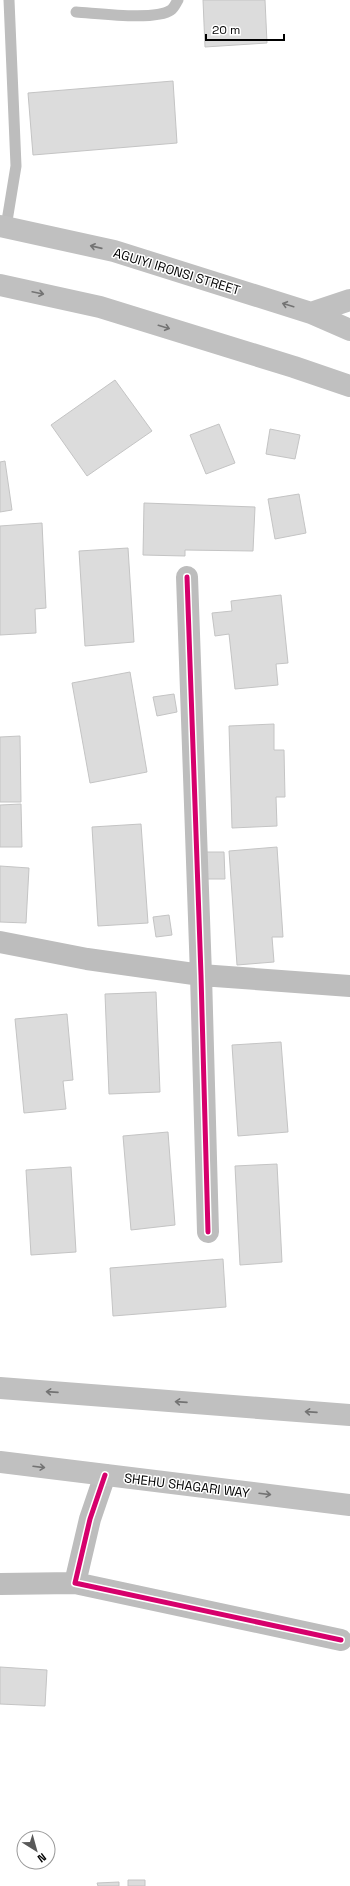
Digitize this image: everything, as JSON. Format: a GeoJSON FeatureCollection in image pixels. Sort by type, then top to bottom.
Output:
{"type":"FeatureCollection","features":[{"type":"Feature","properties":{"kind":"main road","name":"AGUIYI IRONSI STREET"},"geometry":{"type":"LineString","coordinates":[[3,226],[114,251],[311,312],[350,330]]}},
{"type":"Feature","properties":{"kind":"main road"},"geometry":{"type":"LineString","coordinates":[[0,285],[100,307],[294,367],[350,386]]}},
{"type":"Feature","properties":{"kind":"main road"},"geometry":{"type":"LineString","coordinates":[[311,312],[350,300]]}},
{"type":"Feature","properties":{"kind":"main road"},"geometry":{"type":"LineString","coordinates":[[294,367],[350,398]]}},
{"type":"Feature","properties":{"kind":"main road"},"geometry":{"type":"LineString","coordinates":[[0,1388],[350,1415]]}},
{"type":"Feature","properties":{"kind":"main road","name":"SHEHU SHAGARI WAY"},"geometry":{"type":"LineString","coordinates":[[0,1462],[350,1505]]}},
{"type":"Feature","properties":{"kind":"street"},"geometry":{"type":"LineString","coordinates":[[187,577],[201,975],[208,1232]]}},
{"type":"Feature","properties":{"kind":"street"},"geometry":{"type":"LineString","coordinates":[[0,942],[87,959],[201,975],[350,986]]}},
{"type":"Feature","properties":{"kind":"street"},"geometry":{"type":"LineString","coordinates":[[75,1583],[90,1518],[105,1475]]}},
{"type":"Feature","properties":{"kind":"street"},"geometry":{"type":"LineString","coordinates":[[0,1584],[75,1583],[341,1640]]}},
{"type":"Feature","properties":{"kind":"lane"},"geometry":{"type":"LineString","coordinates":[[3,226],[16,166],[9,0]]}},
{"type":"Feature","properties":{"kind":"lane"},"geometry":{"type":"LineString","coordinates":[[76,12],[148,16],[167,12],[172,9],[178,0]]}},
{"type":"Feature","properties":{"kind":"building"},"geometry":{"type":"Polygon","coordinates":[[[203,0],[265,0],[267,43],[205,47],[203,0]]]}},
{"type":"Feature","properties":{"kind":"building"},"geometry":{"type":"Polygon","coordinates":[[[173,81],[177,143],[33,155],[28,93],[173,81]]]}},
{"type":"Feature","properties":{"kind":"building"},"geometry":{"type":"Polygon","coordinates":[[[115,380],[152,431],[87,476],[51,425],[115,380]]]}},
{"type":"Feature","properties":{"kind":"building"},"geometry":{"type":"Polygon","coordinates":[[[219,424],[235,463],[206,474],[190,435],[219,424]]]}},
{"type":"Feature","properties":{"kind":"building"},"geometry":{"type":"Polygon","coordinates":[[[270,429],[300,435],[295,459],[266,454],[270,429]]]}},
{"type":"Feature","properties":{"kind":"building"},"geometry":{"type":"Polygon","coordinates":[[[5,461],[12,510],[0,512],[0,462],[5,461]]]}},
{"type":"Feature","properties":{"kind":"building"},"geometry":{"type":"Polygon","coordinates":[[[299,494],[306,533],[275,539],[268,499],[299,494]]]}},
{"type":"Feature","properties":{"kind":"building"},"geometry":{"type":"Polygon","coordinates":[[[144,503],[255,507],[253,551],[185,550],[185,556],[143,555],[144,503]]]}},
{"type":"Feature","properties":{"kind":"building"},"geometry":{"type":"Polygon","coordinates":[[[42,523],[46,608],[35,609],[36,633],[0,635],[0,526],[42,523]]]}},
{"type":"Feature","properties":{"kind":"building"},"geometry":{"type":"Polygon","coordinates":[[[128,548],[134,642],[85,646],[79,551],[128,548]]]}},
{"type":"Feature","properties":{"kind":"building"},"geometry":{"type":"Polygon","coordinates":[[[281,595],[288,663],[276,664],[278,685],[235,689],[229,634],[215,636],[212,613],[232,611],[231,601],[281,595]]]}},
{"type":"Feature","properties":{"kind":"building"},"geometry":{"type":"Polygon","coordinates":[[[130,672],[147,772],[90,783],[72,683],[130,672]]]}},
{"type":"Feature","properties":{"kind":"building"},"geometry":{"type":"Polygon","coordinates":[[[174,694],[177,712],[157,716],[153,697],[174,694]]]}},
{"type":"Feature","properties":{"kind":"building"},"geometry":{"type":"Polygon","coordinates":[[[274,724],[274,750],[284,750],[285,797],[276,797],[277,826],[232,828],[229,726],[274,724]]]}},
{"type":"Feature","properties":{"kind":"building"},"geometry":{"type":"Polygon","coordinates":[[[20,736],[21,802],[0,802],[0,737],[20,736]]]}},
{"type":"Feature","properties":{"kind":"building"},"geometry":{"type":"Polygon","coordinates":[[[21,804],[22,847],[0,847],[0,805],[21,804]]]}},
{"type":"Feature","properties":{"kind":"building"},"geometry":{"type":"Polygon","coordinates":[[[141,824],[148,923],[98,926],[92,827],[141,824]]]}},
{"type":"Feature","properties":{"kind":"building"},"geometry":{"type":"Polygon","coordinates":[[[277,847],[283,937],[272,937],[274,962],[237,965],[229,851],[277,847]]]}},
{"type":"Feature","properties":{"kind":"building"},"geometry":{"type":"Polygon","coordinates":[[[206,852],[224,852],[225,879],[207,879],[206,852]]]}},
{"type":"Feature","properties":{"kind":"building"},"geometry":{"type":"Polygon","coordinates":[[[0,866],[29,868],[26,923],[0,922],[0,866]]]}},
{"type":"Feature","properties":{"kind":"building"},"geometry":{"type":"Polygon","coordinates":[[[169,915],[172,935],[156,937],[153,917],[169,915]]]}},
{"type":"Feature","properties":{"kind":"building"},"geometry":{"type":"Polygon","coordinates":[[[156,992],[160,1092],[109,1094],[105,994],[156,992]]]}},
{"type":"Feature","properties":{"kind":"building"},"geometry":{"type":"Polygon","coordinates":[[[67,1014],[73,1080],[63,1081],[66,1109],[24,1113],[15,1019],[67,1014]]]}},
{"type":"Feature","properties":{"kind":"building"},"geometry":{"type":"Polygon","coordinates":[[[281,1042],[288,1132],[238,1136],[232,1045],[281,1042]]]}},
{"type":"Feature","properties":{"kind":"building"},"geometry":{"type":"Polygon","coordinates":[[[168,1132],[175,1225],[131,1230],[123,1136],[168,1132]]]}},
{"type":"Feature","properties":{"kind":"building"},"geometry":{"type":"Polygon","coordinates":[[[277,1164],[282,1262],[240,1265],[235,1166],[277,1164]]]}},
{"type":"Feature","properties":{"kind":"building"},"geometry":{"type":"Polygon","coordinates":[[[71,1167],[76,1252],[31,1255],[26,1170],[71,1167]]]}},
{"type":"Feature","properties":{"kind":"building"},"geometry":{"type":"Polygon","coordinates":[[[223,1259],[226,1307],[113,1316],[110,1268],[223,1259]]]}},
{"type":"Feature","properties":{"kind":"building"},"geometry":{"type":"Polygon","coordinates":[[[0,1667],[47,1670],[45,1706],[0,1704],[0,1667]]]}},
{"type":"Feature","properties":{"kind":"building"},"geometry":{"type":"Polygon","coordinates":[[[128,1880],[145,1880],[145,1886],[128,1886],[128,1880]]]}},
{"type":"Feature","properties":{"kind":"building"},"geometry":{"type":"Polygon","coordinates":[[[119,1882],[119,1886],[98,1886],[97,1883],[119,1882]]]}},
{"type":"Feature","properties":{"kind":"cycle path"},"geometry":{"type":"LineString","coordinates":[[187,577],[201,975],[208,1232]]}},
{"type":"Feature","properties":{"kind":"cycle path"},"geometry":{"type":"LineString","coordinates":[[105,1475],[90,1519],[75,1583],[341,1640]]}}]}
